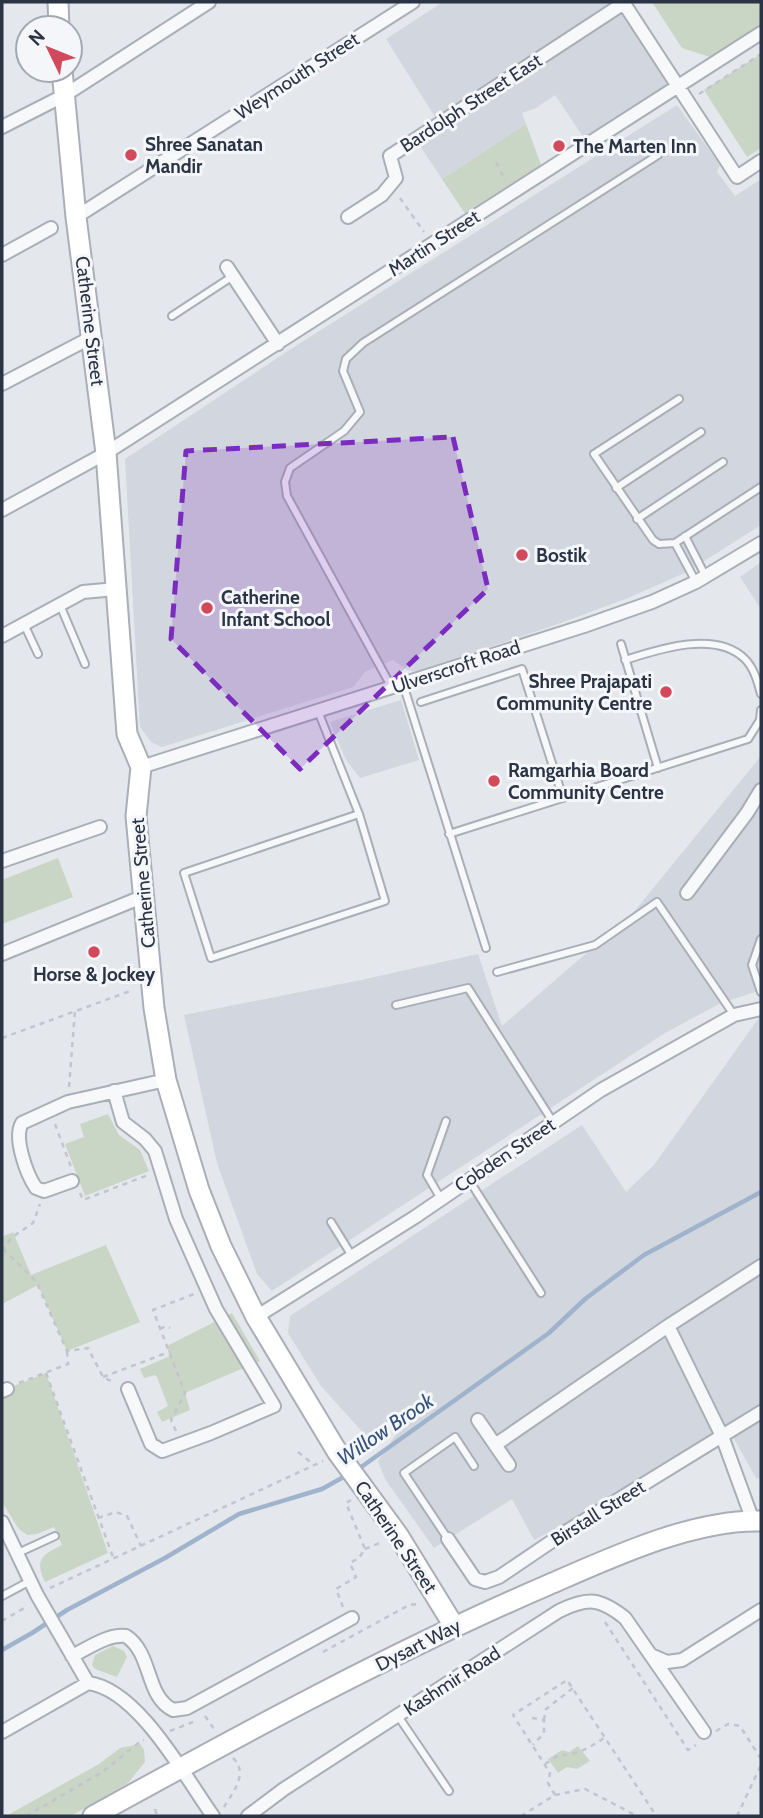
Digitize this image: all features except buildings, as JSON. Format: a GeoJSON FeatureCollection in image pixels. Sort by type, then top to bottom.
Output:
{"type":"FeatureCollection","features":[{"type":"Feature","properties":{"kind":"street"},"geometry":{"type":"LineString","coordinates":[[2,127],[65,95],[209,2]]}},
{"type":"Feature","properties":{"kind":"street","name":"Weymouth Street"},"geometry":{"type":"LineString","coordinates":[[76,217],[413,2]]}},
{"type":"Feature","properties":{"kind":"street"},"geometry":{"type":"LineString","coordinates":[[624,2],[737,177],[761,161]]}},
{"type":"Feature","properties":{"kind":"street","name":"Bardolph Street East"},"geometry":{"type":"LineString","coordinates":[[390,185],[396,178],[390,156],[624,2]]}},
{"type":"Feature","properties":{"kind":"street","name":"Martin Street"},"geometry":{"type":"LineString","coordinates":[[2,510],[106,453],[761,33]]}},
{"type":"Feature","properties":{"kind":"street","name":"Catherine Street"},"geometry":{"type":"LineString","coordinates":[[64,84],[76,217],[115,540],[127,734],[141,768],[135,816],[152,983],[166,1080],[199,1190],[221,1246],[256,1317],[338,1453],[398,1535],[454,1626]]}},
{"type":"Feature","properties":{"kind":"street"},"geometry":{"type":"LineString","coordinates":[[348,216],[382,195],[390,185]]}},
{"type":"Feature","properties":{"kind":"street"},"geometry":{"type":"LineString","coordinates":[[2,255],[51,228]]}},
{"type":"Feature","properties":{"kind":"street"},"geometry":{"type":"LineString","coordinates":[[230,271],[278,344]]}},
{"type":"Feature","properties":{"kind":"street"},"geometry":{"type":"LineString","coordinates":[[2,384],[92,338]]}},
{"type":"Feature","properties":{"kind":"street","name":"Ulverscroft Road"},"geometry":{"type":"LineString","coordinates":[[141,768],[652,602],[701,579],[761,544]]}},
{"type":"Feature","properties":{"kind":"street"},"geometry":{"type":"LineString","coordinates":[[2,636],[83,592],[116,589]]}},
{"type":"Feature","properties":{"kind":"street"},"geometry":{"type":"LineString","coordinates":[[687,892],[747,813],[761,790]]}},
{"type":"Feature","properties":{"kind":"street"},"geometry":{"type":"LineString","coordinates":[[2,861],[100,827]]}},
{"type":"Feature","properties":{"kind":"street"},"geometry":{"type":"LineString","coordinates":[[2,954],[142,897]]}},
{"type":"Feature","properties":{"kind":"street","name":"Cobden Street"},"geometry":{"type":"LineString","coordinates":[[256,1317],[441,1199],[601,1090],[734,1015],[761,1009]]}},
{"type":"Feature","properties":{"kind":"street"},"geometry":{"type":"LineString","coordinates":[[74,1180],[44,1191],[33,1184],[18,1135],[22,1123],[68,1102],[166,1080]]}},
{"type":"Feature","properties":{"kind":"street"},"geometry":{"type":"LineString","coordinates":[[114,1091],[123,1122],[150,1144],[176,1219],[206,1288],[274,1406],[162,1451],[150,1444],[128,1389]]}},
{"type":"Feature","properties":{"kind":"street"},"geometry":{"type":"LineString","coordinates":[[495,1445],[668,1326],[761,1266]]}},
{"type":"Feature","properties":{"kind":"street"},"geometry":{"type":"LineString","coordinates":[[668,1326],[722,1437],[757,1521]]}},
{"type":"Feature","properties":{"kind":"street","name":"Birstall Street"},"geometry":{"type":"LineString","coordinates":[[448,1539],[475,1579],[485,1582],[499,1577],[564,1533],[761,1412]]}},
{"type":"Feature","properties":{"kind":"street"},"geometry":{"type":"LineString","coordinates":[[478,1420],[509,1465]]}},
{"type":"Feature","properties":{"kind":"street","name":"Dysart Way"},"geometry":{"type":"LineString","coordinates":[[93,1816],[454,1626],[621,1553],[717,1525],[757,1521]]}},
{"type":"Feature","properties":{"kind":"street"},"geometry":{"type":"LineString","coordinates":[[2,1522],[30,1581],[88,1683]]}},
{"type":"Feature","properties":{"kind":"street","name":"Kashmir Road"},"geometry":{"type":"LineString","coordinates":[[248,1816],[284,1789],[559,1611],[586,1601],[608,1605],[625,1618],[706,1734]]}},
{"type":"Feature","properties":{"kind":"street"},"geometry":{"type":"LineString","coordinates":[[651,1655],[667,1662],[682,1660],[761,1611]]}},
{"type":"Feature","properties":{"kind":"street"},"geometry":{"type":"LineString","coordinates":[[72,1656],[102,1640],[113,1636],[126,1636],[140,1651],[157,1698],[173,1710],[187,1708],[350,1619]]}},
{"type":"Feature","properties":{"kind":"street"},"geometry":{"type":"LineString","coordinates":[[2,1732],[88,1683],[102,1685],[135,1708],[145,1719],[213,1816]]}},
{"type":"Feature","properties":{"kind":"lane"},"geometry":{"type":"LineString","coordinates":[[486,948],[398,686],[288,496],[285,482],[290,468],[344,431],[360,412],[343,371],[346,359],[363,343],[658,155]]}},
{"type":"Feature","properties":{"kind":"lane"},"geometry":{"type":"LineString","coordinates":[[172,316],[230,271]]}},
{"type":"Feature","properties":{"kind":"lane"},"geometry":{"type":"LineString","coordinates":[[679,399],[594,454],[637,519],[659,544],[675,543],[761,487]]}},
{"type":"Feature","properties":{"kind":"lane"},"geometry":{"type":"LineString","coordinates":[[616,488],[701,432]]}},
{"type":"Feature","properties":{"kind":"lane"},"geometry":{"type":"LineString","coordinates":[[637,519],[723,462]]}},
{"type":"Feature","properties":{"kind":"lane"},"geometry":{"type":"LineString","coordinates":[[685,536],[701,579]]}},
{"type":"Feature","properties":{"kind":"lane"},"geometry":{"type":"LineString","coordinates":[[675,543],[701,579]]}},
{"type":"Feature","properties":{"kind":"lane"},"geometry":{"type":"LineString","coordinates":[[60,605],[86,664]]}},
{"type":"Feature","properties":{"kind":"lane"},"geometry":{"type":"LineString","coordinates":[[24,624],[38,654]]}},
{"type":"Feature","properties":{"kind":"lane"},"geometry":{"type":"LineString","coordinates":[[621,644],[658,768]]}},
{"type":"Feature","properties":{"kind":"lane"},"geometry":{"type":"LineString","coordinates":[[625,660],[666,646],[706,644],[728,647],[746,660],[757,679],[761,694]]}},
{"type":"Feature","properties":{"kind":"lane"},"geometry":{"type":"LineString","coordinates":[[421,702],[522,669],[563,798]]}},
{"type":"Feature","properties":{"kind":"lane"},"geometry":{"type":"LineString","coordinates":[[449,834],[748,739],[760,720],[761,710]]}},
{"type":"Feature","properties":{"kind":"lane"},"geometry":{"type":"LineString","coordinates":[[318,711],[359,814],[385,901],[211,958],[184,873],[359,814]]}},
{"type":"Feature","properties":{"kind":"lane"},"geometry":{"type":"LineString","coordinates":[[497,972],[596,945],[657,902],[734,1015]]}},
{"type":"Feature","properties":{"kind":"lane"},"geometry":{"type":"LineString","coordinates":[[761,939],[752,965],[761,992]]}},
{"type":"Feature","properties":{"kind":"lane"},"geometry":{"type":"LineString","coordinates":[[396,1005],[468,988],[553,1122]]}},
{"type":"Feature","properties":{"kind":"lane"},"geometry":{"type":"LineString","coordinates":[[441,1199],[427,1175],[446,1121]]}},
{"type":"Feature","properties":{"kind":"lane"},"geometry":{"type":"LineString","coordinates":[[469,1180],[541,1293]]}},
{"type":"Feature","properties":{"kind":"lane"},"geometry":{"type":"LineString","coordinates":[[331,1222],[352,1256]]}},
{"type":"Feature","properties":{"kind":"lane"},"geometry":{"type":"LineString","coordinates":[[448,1539],[404,1473],[455,1437],[474,1466]]}},
{"type":"Feature","properties":{"kind":"lane"},"geometry":{"type":"LineString","coordinates":[[18,1553],[55,1536]]}},
{"type":"Feature","properties":{"kind":"lane"},"geometry":{"type":"LineString","coordinates":[[2,1596],[30,1581]]}},
{"type":"Feature","properties":{"kind":"lane"},"geometry":{"type":"LineString","coordinates":[[398,1716],[449,1791]]}},
{"type":"Feature","properties":{"kind":"path"},"geometry":{"type":"LineString","coordinates":[[689,101],[761,54]]}},
{"type":"Feature","properties":{"kind":"path"},"geometry":{"type":"LineString","coordinates":[[496,162],[513,191]]}},
{"type":"Feature","properties":{"kind":"path"},"geometry":{"type":"LineString","coordinates":[[390,185],[432,243]]}},
{"type":"Feature","properties":{"kind":"path"},"geometry":{"type":"LineString","coordinates":[[2,1038],[152,983]]}},
{"type":"Feature","properties":{"kind":"path"},"geometry":{"type":"LineString","coordinates":[[68,1102],[75,1010]]}},
{"type":"Feature","properties":{"kind":"path"},"geometry":{"type":"LineString","coordinates":[[50,1111],[83,1200],[161,1170]]}},
{"type":"Feature","properties":{"kind":"path"},"geometry":{"type":"LineString","coordinates":[[4,1390],[68,1364],[66,1351],[36,1280],[3,1250],[11,1238],[33,1223],[44,1191]]}},
{"type":"Feature","properties":{"kind":"path"},"geometry":{"type":"LineString","coordinates":[[2,1244],[7,1244]]}},
{"type":"Feature","properties":{"kind":"path"},"geometry":{"type":"LineString","coordinates":[[181,1445],[171,1420],[185,1393],[153,1310],[206,1288]]}},
{"type":"Feature","properties":{"kind":"path"},"geometry":{"type":"LineString","coordinates":[[160,1328],[170,1328]]}},
{"type":"Feature","properties":{"kind":"path"},"geometry":{"type":"LineString","coordinates":[[66,1351],[88,1348],[103,1377],[128,1389]]}},
{"type":"Feature","properties":{"kind":"path"},"geometry":{"type":"LineString","coordinates":[[103,1377],[169,1352]]}},
{"type":"Feature","properties":{"kind":"path"},"geometry":{"type":"LineString","coordinates":[[46,1373],[113,1559]]}},
{"type":"Feature","properties":{"kind":"path"},"geometry":{"type":"LineString","coordinates":[[298,1452],[314,1465]]}},
{"type":"Feature","properties":{"kind":"path"},"geometry":{"type":"LineString","coordinates":[[2,1621],[39,1597],[113,1559],[338,1453]]}},
{"type":"Feature","properties":{"kind":"path"},"geometry":{"type":"LineString","coordinates":[[350,1619],[336,1589],[356,1577],[350,1563],[359,1558],[365,1549],[346,1503],[365,1490]]}},
{"type":"Feature","properties":{"kind":"path"},"geometry":{"type":"LineString","coordinates":[[98,1518],[116,1512],[127,1516],[141,1546]]}},
{"type":"Feature","properties":{"kind":"path"},"geometry":{"type":"LineString","coordinates":[[314,1657],[409,1605],[440,1603]]}},
{"type":"Feature","properties":{"kind":"path"},"geometry":{"type":"LineString","coordinates":[[605,1623],[688,1750],[706,1734],[728,1724],[740,1726],[761,1759]]}},
{"type":"Feature","properties":{"kind":"path"},"geometry":{"type":"LineString","coordinates":[[555,1794],[548,1783],[550,1773],[513,1715],[568,1680],[653,1816]]}},
{"type":"Feature","properties":{"kind":"path"},"geometry":{"type":"LineString","coordinates":[[533,1745],[544,1733],[546,1709],[573,1688]]}},
{"type":"Feature","properties":{"kind":"path"},"geometry":{"type":"LineString","coordinates":[[532,1718],[544,1720]]}},
{"type":"Feature","properties":{"kind":"path"},"geometry":{"type":"LineString","coordinates":[[545,1764],[559,1755],[588,1749],[604,1737]]}},
{"type":"Feature","properties":{"kind":"path"},"geometry":{"type":"LineString","coordinates":[[737,1816],[761,1765]]}},
{"type":"Feature","properties":{"kind":"path"},"geometry":{"type":"LineString","coordinates":[[521,1816],[555,1794],[585,1789],[637,1816]]}},
{"type":"Feature","properties":{"kind":"path"},"geometry":{"type":"LineString","coordinates":[[155,1809],[157,1816]]}},
{"type":"Feature","properties":{"kind":"highlighted area"},"geometry":{"type":"Polygon","coordinates":[[[453,437],[488,589],[300,769],[171,639],[186,451],[453,437]]]}},
{"type":"Feature","properties":{"kind":"shaded area"},"geometry":{"type":"Polygon","coordinates":[[[443,2],[618,2],[437,120],[386,39],[443,2]]]}},
{"type":"Feature","properties":{"kind":"shaded area"},"geometry":{"type":"Polygon","coordinates":[[[623,8],[673,82],[586,141],[555,95],[536,108],[522,113],[526,124],[442,179],[417,141],[623,8]]]}},
{"type":"Feature","properties":{"kind":"shaded area"},"geometry":{"type":"Polygon","coordinates":[[[677,105],[720,165],[717,172],[735,196],[761,179],[761,525],[687,572],[628,598],[555,625],[416,672],[407,670],[393,660],[366,671],[353,687],[162,747],[151,742],[140,727],[125,459],[294,347],[677,105]]]}},
{"type":"Feature","properties":{"kind":"shaded area"},"geometry":{"type":"Polygon","coordinates":[[[761,562],[761,609],[740,577],[761,562]]]}},
{"type":"Feature","properties":{"kind":"shaded area"},"geometry":{"type":"Polygon","coordinates":[[[401,700],[419,760],[360,778],[346,760],[330,722],[401,700]]]}},
{"type":"Feature","properties":{"kind":"shaded area"},"geometry":{"type":"Polygon","coordinates":[[[761,756],[761,990],[721,1003],[665,1033],[272,1291],[257,1274],[217,1163],[184,1015],[478,954],[502,1026],[633,913],[761,756]]]}},
{"type":"Feature","properties":{"kind":"shaded area"},"geometry":{"type":"Polygon","coordinates":[[[761,1015],[761,1479],[756,1478],[733,1437],[534,1540],[512,1499],[434,1548],[385,1479],[378,1461],[412,1411],[367,1437],[321,1386],[288,1333],[290,1316],[582,1125],[626,1192],[654,1165],[761,1015]]]}},
{"type":"Feature","properties":{"kind":"green space"},"geometry":{"type":"Polygon","coordinates":[[[652,2],[761,2],[761,24],[710,57],[682,48],[652,2]]]}},
{"type":"Feature","properties":{"kind":"green space"},"geometry":{"type":"Polygon","coordinates":[[[761,54],[761,148],[747,157],[704,90],[761,54]]]}},
{"type":"Feature","properties":{"kind":"green space"},"geometry":{"type":"Polygon","coordinates":[[[526,124],[543,170],[468,218],[442,179],[526,124]]]}},
{"type":"Feature","properties":{"kind":"green space"},"geometry":{"type":"Polygon","coordinates":[[[58,858],[73,897],[2,924],[2,880],[58,858]]]}},
{"type":"Feature","properties":{"kind":"green space"},"geometry":{"type":"Polygon","coordinates":[[[108,1114],[119,1135],[140,1150],[149,1171],[85,1196],[65,1144],[84,1137],[80,1124],[108,1114]]]}},
{"type":"Feature","properties":{"kind":"green space"},"geometry":{"type":"Polygon","coordinates":[[[13,1232],[31,1275],[106,1245],[140,1322],[67,1351],[38,1285],[2,1304],[2,1237],[13,1232]]]}},
{"type":"Feature","properties":{"kind":"green space"},"geometry":{"type":"Polygon","coordinates":[[[232,1313],[260,1361],[185,1393],[190,1410],[162,1422],[157,1412],[168,1406],[157,1377],[155,1375],[144,1378],[140,1369],[170,1356],[167,1346],[232,1313]]]}},
{"type":"Feature","properties":{"kind":"green space"},"geometry":{"type":"Polygon","coordinates":[[[46,1373],[108,1553],[45,1582],[40,1563],[45,1555],[62,1545],[54,1527],[27,1535],[18,1528],[2,1502],[2,1391],[46,1373]]]}},
{"type":"Feature","properties":{"kind":"green space"},"geometry":{"type":"Polygon","coordinates":[[[113,1646],[124,1651],[127,1657],[117,1677],[95,1669],[92,1665],[95,1655],[113,1646]]]}},
{"type":"Feature","properties":{"kind":"green space"},"geometry":{"type":"Polygon","coordinates":[[[140,1744],[144,1750],[145,1762],[128,1783],[71,1816],[6,1816],[99,1764],[120,1748],[140,1744]]]}},
{"type":"Feature","properties":{"kind":"green space"},"geometry":{"type":"Polygon","coordinates":[[[578,1746],[590,1761],[577,1769],[567,1767],[558,1773],[548,1759],[562,1750],[569,1752],[578,1746]]]}},
{"type":"Feature","properties":{"kind":"waterway","name":"Willow Brook"},"geometry":{"type":"LineString","coordinates":[[357,1470],[549,1333],[585,1299],[644,1255],[761,1192]]}},
{"type":"Feature","properties":{"kind":"waterway","name":"Willow Brook"},"geometry":{"type":"LineString","coordinates":[[2,1650],[67,1610],[165,1558],[239,1514],[322,1489],[349,1474]]}},
{"type":"Feature","properties":{"kind":"place","name":"The Marten Inn"},"geometry":{"type":"Point","coordinates":[559,146]}},
{"type":"Feature","properties":{"kind":"place","name":"Shree Sanatan Mandir"},"geometry":{"type":"Point","coordinates":[131,155]}},
{"type":"Feature","properties":{"kind":"place","name":"Bostik"},"geometry":{"type":"Point","coordinates":[522,555]}},
{"type":"Feature","properties":{"kind":"place","name":"Catherine Infant School"},"geometry":{"type":"Point","coordinates":[207,608]}},
{"type":"Feature","properties":{"kind":"place","name":"Shree Prajapati Community Centre"},"geometry":{"type":"Point","coordinates":[666,692]}},
{"type":"Feature","properties":{"kind":"place","name":"Ramgarhia Board Community Centre"},"geometry":{"type":"Point","coordinates":[494,781]}},
{"type":"Feature","properties":{"kind":"place","name":"Horse & Jockey"},"geometry":{"type":"Point","coordinates":[94,952]}}]}
